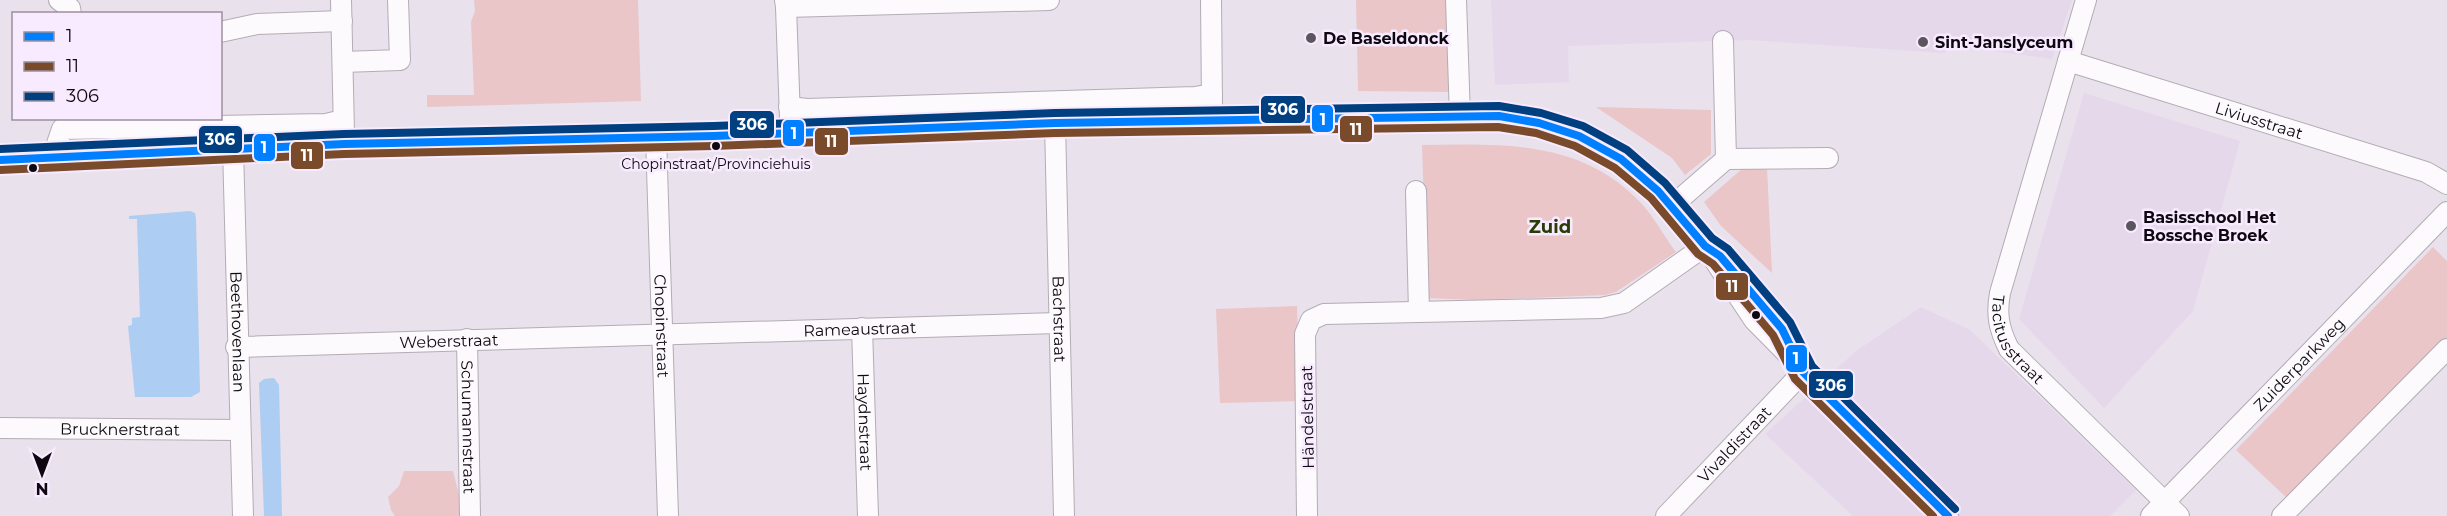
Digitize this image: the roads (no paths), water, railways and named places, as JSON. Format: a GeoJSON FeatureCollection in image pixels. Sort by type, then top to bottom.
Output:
{"type":"FeatureCollection","features":[{"type":"Feature","properties":{"kind":"street"},"geometry":{"type":"LineString","coordinates":[[58,0],[70,8],[70,12]]}},
{"type":"Feature","properties":{"kind":"street"},"geometry":{"type":"LineString","coordinates":[[341,0],[344,144]]}},
{"type":"Feature","properties":{"kind":"street"},"geometry":{"type":"LineString","coordinates":[[343,62],[400,60],[398,0]]}},
{"type":"Feature","properties":{"kind":"street"},"geometry":{"type":"LineString","coordinates":[[790,131],[786,4],[1049,0]]}},
{"type":"Feature","properties":{"kind":"street"},"geometry":{"type":"LineString","coordinates":[[1211,0],[1212,120]]}},
{"type":"Feature","properties":{"kind":"street"},"geometry":{"type":"LineString","coordinates":[[1456,0],[1460,117]]}},
{"type":"Feature","properties":{"kind":"street","name":"Tacitusstraat"},"geometry":{"type":"LineString","coordinates":[[2086,0],[2000,293],[1997,311],[1999,330],[2009,349],[2179,516]]}},
{"type":"Feature","properties":{"kind":"street"},"geometry":{"type":"LineString","coordinates":[[222,32],[258,24],[342,21]]}},
{"type":"Feature","properties":{"kind":"street"},"geometry":{"type":"LineString","coordinates":[[1724,41],[1726,159]]}},
{"type":"Feature","properties":{"kind":"street","name":"Liviusstraat"},"geometry":{"type":"LineString","coordinates":[[2068,61],[2426,172],[2447,184]]}},
{"type":"Feature","properties":{"kind":"street"},"geometry":{"type":"LineString","coordinates":[[789,107],[807,109],[1195,97],[1212,94]]}},
{"type":"Feature","properties":{"kind":"street"},"geometry":{"type":"LineString","coordinates":[[0,160],[344,144],[656,137],[1055,123],[1499,116],[1539,123],[1579,136],[1621,159],[1673,205],[1705,246],[1720,256],[1782,329],[1803,372],[1948,516]]}},
{"type":"Feature","properties":{"kind":"street"},"geometry":{"type":"LineString","coordinates":[[52,158],[62,129],[326,124],[344,120]]}},
{"type":"Feature","properties":{"kind":"street","name":"Bachstraat"},"geometry":{"type":"LineString","coordinates":[[1055,123],[1064,516]]}},
{"type":"Feature","properties":{"kind":"street","name":"Chopinstraat"},"geometry":{"type":"LineString","coordinates":[[656,137],[668,516]]}},
{"type":"Feature","properties":{"kind":"street","name":"Beethovenlaan"},"geometry":{"type":"LineString","coordinates":[[232,148],[236,347],[243,516]]}},
{"type":"Feature","properties":{"kind":"street"},"geometry":{"type":"LineString","coordinates":[[1673,205],[1726,159],[1828,158]]}},
{"type":"Feature","properties":{"kind":"street"},"geometry":{"type":"LineString","coordinates":[[1416,190],[1419,312],[1601,308],[1624,303],[1705,246]]}},
{"type":"Feature","properties":{"kind":"street","name":"Zuiderparkweg"},"geometry":{"type":"LineString","coordinates":[[2151,516],[2216,446],[2447,212]]}},
{"type":"Feature","properties":{"kind":"street","name":"Händelstraat"},"geometry":{"type":"LineString","coordinates":[[1307,516],[1305,334],[1311,320],[1324,314],[1419,312]]}},
{"type":"Feature","properties":{"kind":"street","name":"Rameaustraat"},"geometry":{"type":"LineString","coordinates":[[662,333],[1058,323]]}},
{"type":"Feature","properties":{"kind":"street","name":"Haydnstraat"},"geometry":{"type":"LineString","coordinates":[[862,328],[868,516]]}},
{"type":"Feature","properties":{"kind":"street","name":"Weberstraat"},"geometry":{"type":"LineString","coordinates":[[236,347],[662,333]]}},
{"type":"Feature","properties":{"kind":"street","name":"Schumannstraat"},"geometry":{"type":"LineString","coordinates":[[467,339],[470,516]]}},
{"type":"Feature","properties":{"kind":"street"},"geometry":{"type":"LineString","coordinates":[[2283,516],[2447,349]]}},
{"type":"Feature","properties":{"kind":"street","name":"Vivaldistraat"},"geometry":{"type":"LineString","coordinates":[[1665,516],[1803,372]]}},
{"type":"Feature","properties":{"kind":"street","name":"Brucknerstraat"},"geometry":{"type":"LineString","coordinates":[[0,428],[239,430]]}},
{"type":"Feature","properties":{"kind":"water"},"geometry":{"type":"Polygon","coordinates":[[[190,211],[195,213],[196,219],[200,392],[191,397],[135,397],[128,326],[132,325],[132,318],[140,317],[137,219],[129,219],[129,216],[190,211]]]}},
{"type":"Feature","properties":{"kind":"water"},"geometry":{"type":"Polygon","coordinates":[[[274,378],[279,385],[282,516],[264,516],[259,383],[264,379],[274,378]]]}},
{"type":"Feature","properties":{"kind":"place","name":"De Baseldonck"},"geometry":{"type":"Point","coordinates":[1311,38]}},
{"type":"Feature","properties":{"kind":"place","name":"Sint-Janslyceum"},"geometry":{"type":"Point","coordinates":[1923,42]}},
{"type":"Feature","properties":{"kind":"place","name":"Chopinstraat/Provinciehuis"},"geometry":{"type":"Point","coordinates":[716,146]}},
{"type":"Feature","properties":{"kind":"place","name":"Basisschool Het Bossche Broek"},"geometry":{"type":"Point","coordinates":[2131,226]}},
{"type":"Feature","properties":{"kind":"district","name":"Zuid"},"geometry":{"type":"Point","coordinates":[1550,227]}}]}
